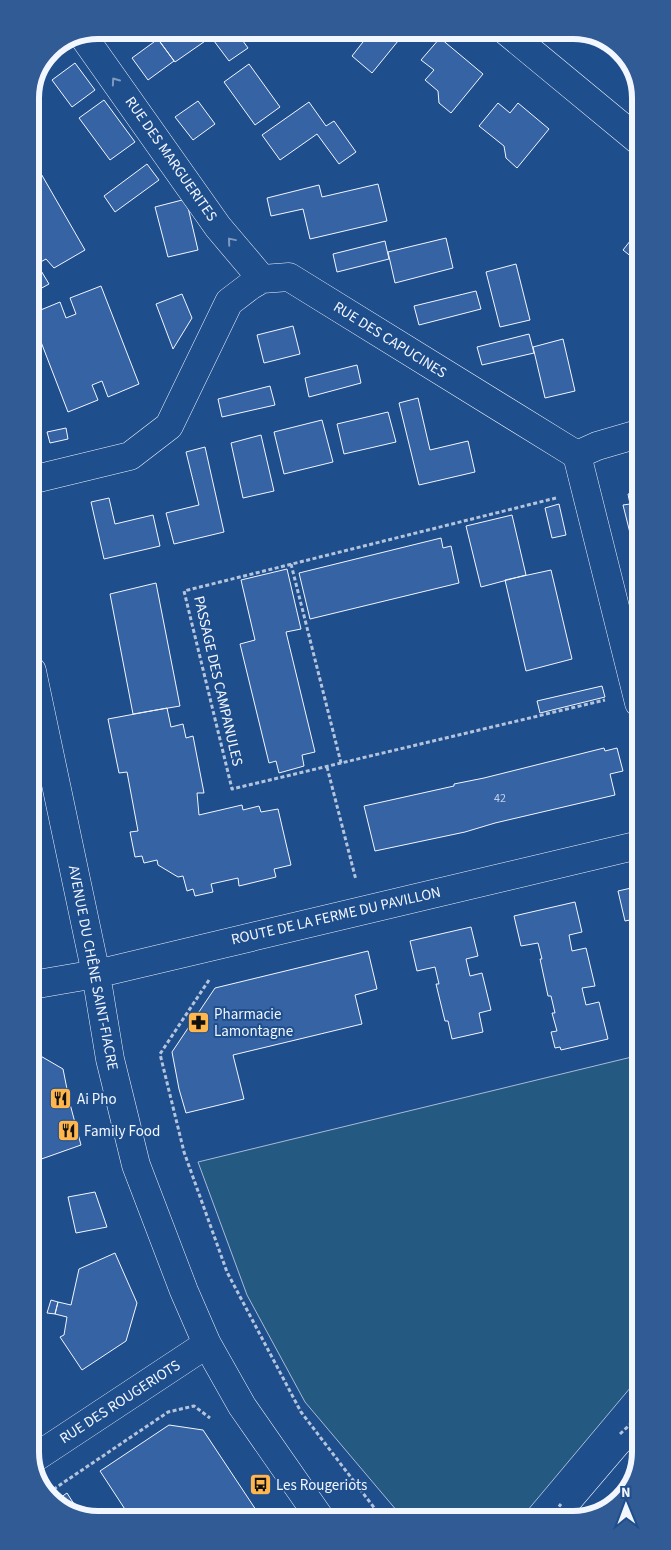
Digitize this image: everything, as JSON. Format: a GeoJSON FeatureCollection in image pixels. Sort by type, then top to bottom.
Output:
{"type":"FeatureCollection","features":[{"type":"Feature","properties":{"kind":"street"},"geometry":{"type":"LineString","coordinates":[[516,39],[632,135]]}},
{"type":"Feature","properties":{"kind":"street","name":"RUE DES MARGUERITES"},"geometry":{"type":"LineString","coordinates":[[86,40],[218,227],[262,279]]}},
{"type":"Feature","properties":{"kind":"street","name":"RUE DES CAPUCINES"},"geometry":{"type":"LineString","coordinates":[[39,478],[130,456],[169,426],[229,302],[262,279],[289,277],[577,455]]}},
{"type":"Feature","properties":{"kind":"street"},"geometry":{"type":"LineString","coordinates":[[632,436],[597,446],[577,455],[632,674]]}},
{"type":"Feature","properties":{"kind":"street","name":"AVENUE DU CHÊNE SAINT-FIACRE"},"geometry":{"type":"LineString","coordinates":[[39,704],[96,974],[110,1059],[136,1165],[184,1291],[207,1344],[242,1406],[315,1511]]}},
{"type":"Feature","properties":{"kind":"street","name":"ROUTE DE LA FERME DU PAVILLON"},"geometry":{"type":"LineString","coordinates":[[39,984],[96,974],[632,847]]}},
{"type":"Feature","properties":{"kind":"street","name":"RUE DES ROUGERIOTS"},"geometry":{"type":"LineString","coordinates":[[39,1455],[207,1344]]}},
{"type":"Feature","properties":{"kind":"street"},"geometry":{"type":"LineString","coordinates":[[604,1502],[628,1474]]}},
{"type":"Feature","properties":{"kind":"path","name":"PASSAGE DES CAMPANULES"},"geometry":{"type":"LineString","coordinates":[[586,490],[184,591],[232,789],[341,763],[632,699]]}},
{"type":"Feature","properties":{"kind":"path"},"geometry":{"type":"LineString","coordinates":[[291,564],[341,763]]}},
{"type":"Feature","properties":{"kind":"path"},"geometry":{"type":"LineString","coordinates":[[327,767],[364,910]]}},
{"type":"Feature","properties":{"kind":"path"},"geometry":{"type":"LineString","coordinates":[[218,977],[209,980],[160,1054],[184,1152],[227,1272],[301,1412],[377,1511]]}},
{"type":"Feature","properties":{"kind":"path"},"geometry":{"type":"LineString","coordinates":[[53,1490],[168,1412],[194,1406],[214,1421]]}},
{"type":"Feature","properties":{"kind":"shaded area"},"geometry":{"type":"Polygon","coordinates":[[[632,1057],[632,1386],[527,1511],[397,1511],[305,1402],[247,1295],[198,1162],[632,1057]]]}},
{"type":"Feature","properties":{"kind":"building"},"geometry":{"type":"Polygon","coordinates":[[[158,39],[208,39],[175,62],[158,39]]]}},
{"type":"Feature","properties":{"kind":"building"},"geometry":{"type":"Polygon","coordinates":[[[158,39],[174,61],[148,80],[132,58],[158,39]]]}},
{"type":"Feature","properties":{"kind":"building"},"geometry":{"type":"Polygon","coordinates":[[[212,39],[242,39],[248,48],[229,61],[212,39]]]}},
{"type":"Feature","properties":{"kind":"building"},"geometry":{"type":"Polygon","coordinates":[[[365,39],[400,39],[372,73],[352,56],[365,39]]]}},
{"type":"Feature","properties":{"kind":"building"},"geometry":{"type":"Polygon","coordinates":[[[441,39],[483,74],[451,113],[439,103],[438,91],[425,80],[434,70],[421,60],[441,39]]]}},
{"type":"Feature","properties":{"kind":"building"},"geometry":{"type":"Polygon","coordinates":[[[75,63],[95,90],[72,107],[52,80],[75,63]]]}},
{"type":"Feature","properties":{"kind":"building"},"geometry":{"type":"Polygon","coordinates":[[[249,64],[280,107],[255,125],[224,82],[249,64]]]}},
{"type":"Feature","properties":{"kind":"building"},"geometry":{"type":"Polygon","coordinates":[[[104,100],[135,142],[110,160],[79,118],[104,100]]]}},
{"type":"Feature","properties":{"kind":"building"},"geometry":{"type":"Polygon","coordinates":[[[198,101],[215,124],[193,140],[175,117],[198,101]]]}},
{"type":"Feature","properties":{"kind":"building"},"geometry":{"type":"Polygon","coordinates":[[[309,102],[326,126],[334,121],[356,152],[339,164],[317,134],[280,160],[262,135],[309,102]]]}},
{"type":"Feature","properties":{"kind":"building"},"geometry":{"type":"Polygon","coordinates":[[[498,103],[510,113],[518,103],[549,129],[517,168],[506,158],[504,146],[479,126],[498,103]]]}},
{"type":"Feature","properties":{"kind":"building"},"geometry":{"type":"Polygon","coordinates":[[[147,164],[159,180],[115,212],[104,196],[147,164]]]}},
{"type":"Feature","properties":{"kind":"building"},"geometry":{"type":"Polygon","coordinates":[[[39,170],[85,250],[54,268],[46,259],[39,263],[39,170]]]}},
{"type":"Feature","properties":{"kind":"building"},"geometry":{"type":"Polygon","coordinates":[[[378,184],[387,221],[310,239],[303,209],[271,216],[267,198],[319,185],[322,197],[378,184]]]}},
{"type":"Feature","properties":{"kind":"building"},"geometry":{"type":"Polygon","coordinates":[[[186,199],[198,250],[168,257],[155,207],[186,199]]]}},
{"type":"Feature","properties":{"kind":"building"},"geometry":{"type":"Polygon","coordinates":[[[446,238],[453,268],[395,283],[388,252],[446,238]]]}},
{"type":"Feature","properties":{"kind":"building"},"geometry":{"type":"Polygon","coordinates":[[[632,239],[632,257],[623,250],[632,239]]]}},
{"type":"Feature","properties":{"kind":"building"},"geometry":{"type":"Polygon","coordinates":[[[385,241],[389,259],[337,272],[333,254],[385,241]]]}},
{"type":"Feature","properties":{"kind":"building"},"geometry":{"type":"Polygon","coordinates":[[[516,264],[530,320],[500,327],[486,272],[516,264]]]}},
{"type":"Feature","properties":{"kind":"building"},"geometry":{"type":"Polygon","coordinates":[[[39,267],[49,284],[39,290],[39,267]]]}},
{"type":"Feature","properties":{"kind":"building"},"geometry":{"type":"Polygon","coordinates":[[[101,286],[139,384],[108,397],[102,381],[92,385],[98,400],[68,412],[39,337],[39,311],[60,302],[66,318],[76,314],[70,298],[101,286]]]}},
{"type":"Feature","properties":{"kind":"building"},"geometry":{"type":"Polygon","coordinates":[[[476,291],[481,309],[419,325],[414,306],[476,291]]]}},
{"type":"Feature","properties":{"kind":"building"},"geometry":{"type":"Polygon","coordinates":[[[182,294],[192,318],[173,349],[156,304],[182,294]]]}},
{"type":"Feature","properties":{"kind":"building"},"geometry":{"type":"Polygon","coordinates":[[[293,326],[300,354],[264,363],[257,335],[293,326]]]}},
{"type":"Feature","properties":{"kind":"building"},"geometry":{"type":"Polygon","coordinates":[[[529,334],[534,353],[482,365],[477,347],[529,334]]]}},
{"type":"Feature","properties":{"kind":"building"},"geometry":{"type":"Polygon","coordinates":[[[563,339],[575,391],[545,398],[533,347],[563,339]]]}},
{"type":"Feature","properties":{"kind":"building"},"geometry":{"type":"Polygon","coordinates":[[[357,365],[361,383],[309,397],[305,378],[357,365]]]}},
{"type":"Feature","properties":{"kind":"building"},"geometry":{"type":"Polygon","coordinates":[[[270,386],[275,405],[222,417],[218,399],[270,386]]]}},
{"type":"Feature","properties":{"kind":"building"},"geometry":{"type":"Polygon","coordinates":[[[418,398],[430,450],[468,441],[475,472],[419,485],[399,403],[418,398]]]}},
{"type":"Feature","properties":{"kind":"building"},"geometry":{"type":"Polygon","coordinates":[[[388,412],[396,442],[344,454],[337,424],[388,412]]]}},
{"type":"Feature","properties":{"kind":"building"},"geometry":{"type":"Polygon","coordinates":[[[322,420],[333,462],[284,474],[274,432],[322,420]]]}},
{"type":"Feature","properties":{"kind":"building"},"geometry":{"type":"Polygon","coordinates":[[[66,428],[68,439],[50,443],[47,432],[66,428]]]}},
{"type":"Feature","properties":{"kind":"building"},"geometry":{"type":"Polygon","coordinates":[[[261,435],[274,491],[243,498],[231,443],[261,435]]]}},
{"type":"Feature","properties":{"kind":"building"},"geometry":{"type":"Polygon","coordinates":[[[205,447],[224,532],[174,544],[166,513],[199,505],[186,452],[205,447]]]}},
{"type":"Feature","properties":{"kind":"building"},"geometry":{"type":"Polygon","coordinates":[[[632,493],[632,541],[623,505],[630,504],[628,494],[632,493]]]}},
{"type":"Feature","properties":{"kind":"building"},"geometry":{"type":"Polygon","coordinates":[[[109,498],[115,524],[153,515],[160,546],[104,559],[91,502],[109,498]]]}},
{"type":"Feature","properties":{"kind":"building"},"geometry":{"type":"Polygon","coordinates":[[[559,504],[566,535],[552,538],[545,508],[559,504]]]}},
{"type":"Feature","properties":{"kind":"building"},"geometry":{"type":"Polygon","coordinates":[[[512,515],[526,575],[481,587],[466,526],[512,515]]]}},
{"type":"Feature","properties":{"kind":"building"},"geometry":{"type":"Polygon","coordinates":[[[441,538],[443,548],[451,546],[459,583],[310,619],[299,573],[441,538]]]}},
{"type":"Feature","properties":{"kind":"building"},"geometry":{"type":"Polygon","coordinates":[[[287,569],[301,629],[286,632],[315,752],[302,755],[304,766],[279,773],[276,761],[269,763],[240,644],[255,640],[241,580],[287,569]]]}},
{"type":"Feature","properties":{"kind":"building"},"geometry":{"type":"Polygon","coordinates":[[[551,570],[572,659],[526,671],[505,580],[551,570]]]}},
{"type":"Feature","properties":{"kind":"building"},"geometry":{"type":"Polygon","coordinates":[[[156,583],[180,706],[133,714],[110,594],[156,583]]]}},
{"type":"Feature","properties":{"kind":"building"},"geometry":{"type":"Polygon","coordinates":[[[602,686],[605,697],[540,713],[537,701],[602,686]]]}},
{"type":"Feature","properties":{"kind":"building"},"geometry":{"type":"Polygon","coordinates":[[[167,708],[171,727],[183,724],[186,738],[193,736],[204,793],[197,793],[199,815],[242,805],[243,810],[259,806],[261,812],[278,809],[291,865],[274,869],[276,877],[239,886],[238,878],[211,884],[213,892],[195,896],[193,889],[187,891],[183,876],[178,877],[158,865],[157,860],[144,863],[142,856],[135,857],[130,832],[138,831],[127,772],[119,773],[108,719],[167,708]]]}},
{"type":"Feature","properties":{"kind":"building"},"geometry":{"type":"Polygon","coordinates":[[[604,748],[605,751],[617,748],[623,771],[610,774],[615,795],[495,823],[465,832],[375,851],[364,806],[454,786],[454,784],[604,748]]]}},
{"type":"Feature","properties":{"kind":"building"},"geometry":{"type":"Polygon","coordinates":[[[632,888],[632,920],[625,921],[618,891],[632,888]]]}},
{"type":"Feature","properties":{"kind":"building"},"geometry":{"type":"Polygon","coordinates":[[[575,902],[582,932],[569,935],[572,951],[586,948],[595,986],[582,988],[586,1005],[599,1002],[608,1039],[561,1050],[560,1047],[555,1048],[551,1032],[557,1031],[552,1013],[555,1013],[551,996],[548,996],[538,943],[521,946],[514,916],[575,902]]]}},
{"type":"Feature","properties":{"kind":"building"},"geometry":{"type":"Polygon","coordinates":[[[471,927],[478,956],[466,959],[470,976],[482,973],[491,1010],[479,1013],[483,1032],[452,1039],[448,1021],[445,1021],[436,984],[439,984],[435,967],[417,971],[410,941],[471,927]]]}},
{"type":"Feature","properties":{"kind":"building"},"geometry":{"type":"Polygon","coordinates":[[[368,951],[377,989],[355,995],[362,1024],[233,1055],[244,1099],[186,1113],[172,1052],[215,988],[368,951]]]}},
{"type":"Feature","properties":{"kind":"building"},"geometry":{"type":"Polygon","coordinates":[[[39,1055],[63,1069],[81,1145],[39,1160],[39,1055]]]}},
{"type":"Feature","properties":{"kind":"building"},"geometry":{"type":"Polygon","coordinates":[[[95,1192],[107,1227],[76,1233],[68,1197],[95,1192]]]}},
{"type":"Feature","properties":{"kind":"building"},"geometry":{"type":"Polygon","coordinates":[[[115,1253],[137,1303],[126,1341],[82,1370],[60,1337],[64,1335],[67,1317],[55,1314],[58,1302],[71,1305],[79,1269],[115,1253]]]}},
{"type":"Feature","properties":{"kind":"building"},"geometry":{"type":"Polygon","coordinates":[[[51,1300],[58,1302],[55,1314],[47,1313],[51,1300]]]}},
{"type":"Feature","properties":{"kind":"building"},"geometry":{"type":"Polygon","coordinates":[[[169,1425],[203,1430],[257,1511],[126,1511],[100,1471],[169,1425]]]}},
{"type":"Feature","properties":{"kind":"building"},"geometry":{"type":"Polygon","coordinates":[[[67,1493],[76,1507],[72,1505],[60,1498],[67,1493]]]}},
{"type":"Feature","properties":{"kind":"place","name":"Pharmacie Lamontagne"},"geometry":{"type":"Point","coordinates":[198,1023]}},
{"type":"Feature","properties":{"kind":"place","name":"Ai Pho"},"geometry":{"type":"Point","coordinates":[61,1099]}},
{"type":"Feature","properties":{"kind":"place","name":"Family Food"},"geometry":{"type":"Point","coordinates":[68,1131]}},
{"type":"Feature","properties":{"kind":"place","name":"Les Rougeriots"},"geometry":{"type":"Point","coordinates":[260,1485]}}]}
